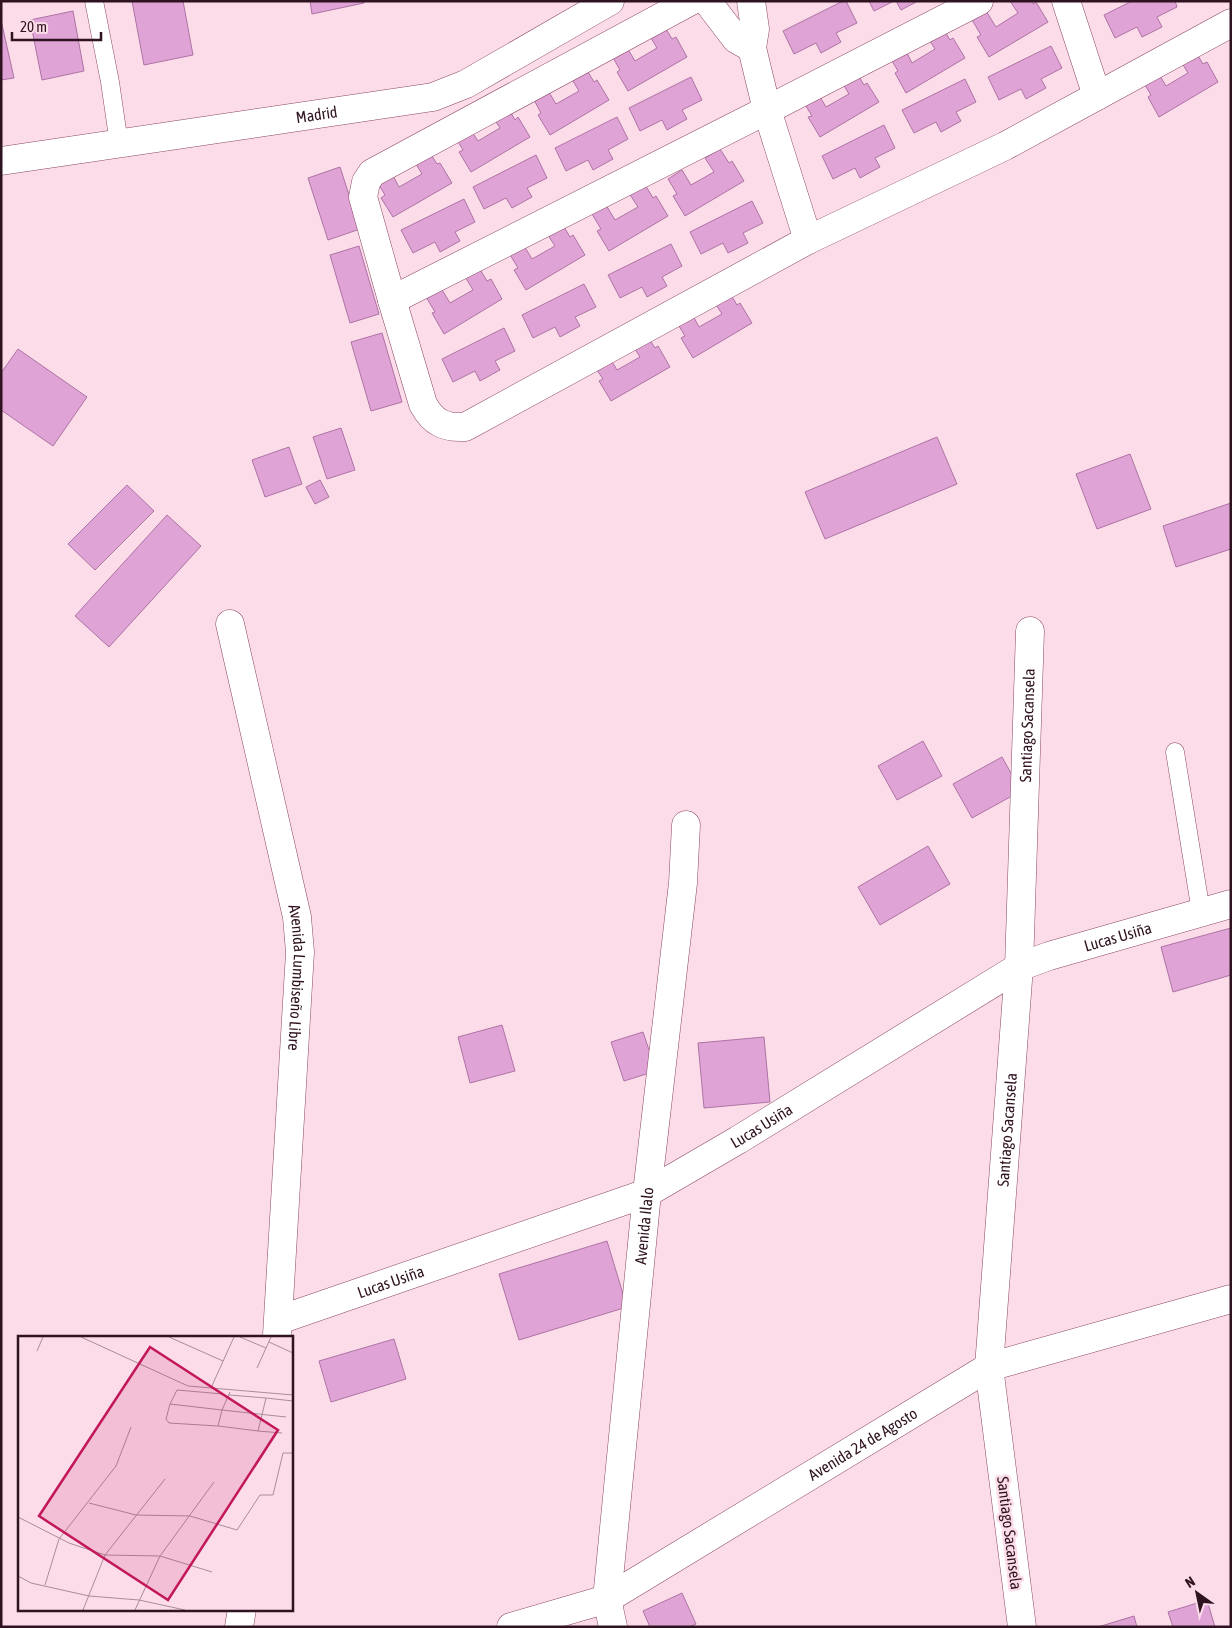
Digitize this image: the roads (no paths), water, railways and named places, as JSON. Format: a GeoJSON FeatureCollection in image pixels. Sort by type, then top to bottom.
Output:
{"type":"FeatureCollection","features":[{"type":"Feature","properties":{"kind":"street"},"geometry":{"type":"LineString","coordinates":[[691,1],[372,173],[366,182],[363,197],[423,404],[429,415],[439,424],[451,428],[465,427],[808,240],[1005,146],[1231,23]]}},
{"type":"Feature","properties":{"kind":"street"},"geometry":{"type":"LineString","coordinates":[[707,1],[736,39],[752,48]]}},
{"type":"Feature","properties":{"kind":"street"},"geometry":{"type":"LineString","coordinates":[[751,1],[755,29],[752,48],[767,110],[808,240]]}},
{"type":"Feature","properties":{"kind":"street"},"geometry":{"type":"LineString","coordinates":[[392,300],[979,1]]}},
{"type":"Feature","properties":{"kind":"street"},"geometry":{"type":"LineString","coordinates":[[1066,1],[1097,96]]}},
{"type":"Feature","properties":{"kind":"street","name":"Madrid"},"geometry":{"type":"LineString","coordinates":[[1,161],[433,97],[474,80],[601,3]]}},
{"type":"Feature","properties":{"kind":"street","name":"Avenida Lumbiseño Libre"},"geometry":{"type":"LineString","coordinates":[[230,624],[297,916],[300,952],[278,1328]]}},
{"type":"Feature","properties":{"kind":"street","name":"Santiago Sacansela"},"geometry":{"type":"LineString","coordinates":[[1022,1627],[989,1367],[1019,967],[1030,631]]}},
{"type":"Feature","properties":{"kind":"street","name":"Avenida Ilalo"},"geometry":{"type":"LineString","coordinates":[[613,1627],[607,1599],[647,1192],[684,873],[686,825]]}},
{"type":"Feature","properties":{"kind":"street","name":"Lucas Usiña"},"geometry":{"type":"LineString","coordinates":[[278,1328],[647,1192],[738,1140],[1019,967],[1049,956],[1231,904]]}},
{"type":"Feature","properties":{"kind":"street","name":"Avenida 24 de Agosto"},"geometry":{"type":"LineString","coordinates":[[511,1627],[607,1599],[989,1367],[1231,1299]]}},
{"type":"Feature","properties":{"kind":"street"},"geometry":{"type":"LineString","coordinates":[[239,1627],[242,1610]]}},
{"type":"Feature","properties":{"kind":"lane"},"geometry":{"type":"LineString","coordinates":[[94,1],[110,82],[119,144]]}},
{"type":"Feature","properties":{"kind":"lane"},"geometry":{"type":"LineString","coordinates":[[1175,752],[1201,912]]}}]}
